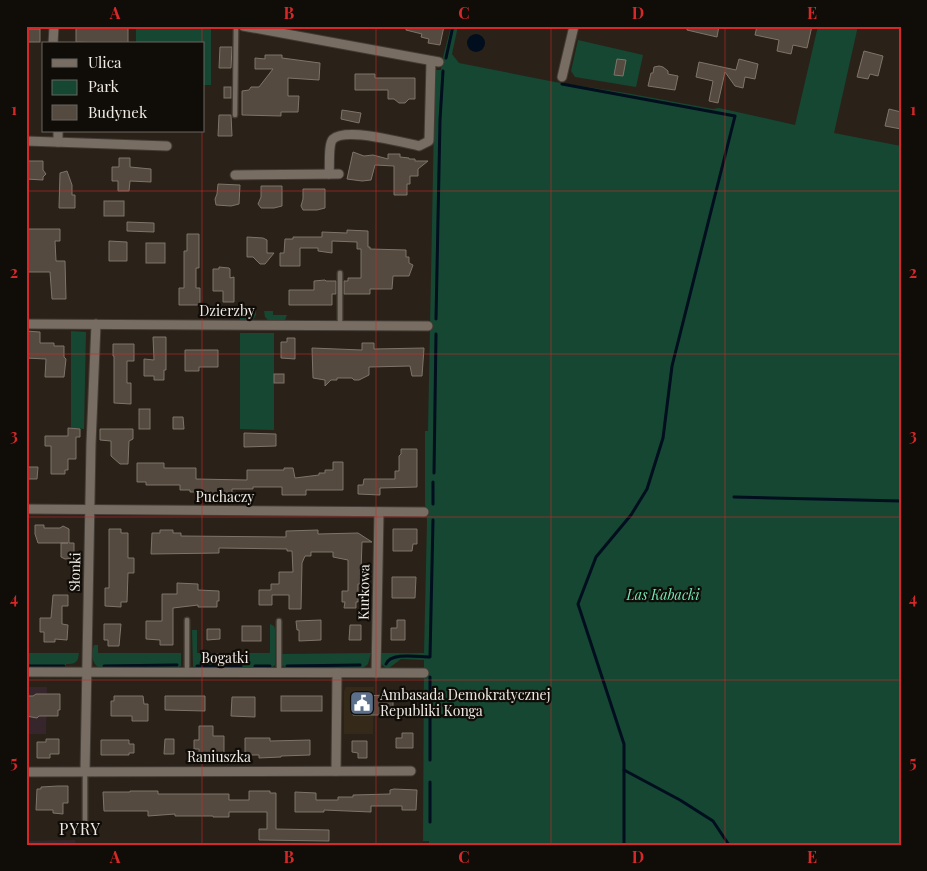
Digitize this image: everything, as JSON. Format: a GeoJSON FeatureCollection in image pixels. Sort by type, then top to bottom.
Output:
{"type":"FeatureCollection","features":[{"type":"Feature","properties":{"kind":"street"},"geometry":{"type":"LineString","coordinates":[[53,42],[54,26]]}},
{"type":"Feature","properties":{"kind":"street"},"geometry":{"type":"LineString","coordinates":[[243,26],[435,61],[429,141],[418,146],[346,133],[333,139],[330,144],[329,174]]}},
{"type":"Feature","properties":{"kind":"street"},"geometry":{"type":"LineString","coordinates":[[562,77],[574,26]]}},
{"type":"Feature","properties":{"kind":"street"},"geometry":{"type":"LineString","coordinates":[[58,132],[58,142]]}},
{"type":"Feature","properties":{"kind":"street"},"geometry":{"type":"LineString","coordinates":[[26,141],[167,146]]}},
{"type":"Feature","properties":{"kind":"street"},"geometry":{"type":"LineString","coordinates":[[235,175],[339,174]]}},
{"type":"Feature","properties":{"kind":"street","name":"Dzierzby"},"geometry":{"type":"LineString","coordinates":[[26,324],[428,326]]}},
{"type":"Feature","properties":{"kind":"street","name":"Słonki"},"geometry":{"type":"LineString","coordinates":[[85,771],[91,430],[96,324]]}},
{"type":"Feature","properties":{"kind":"street","name":"Puchaczy"},"geometry":{"type":"LineString","coordinates":[[26,509],[424,512]]}},
{"type":"Feature","properties":{"kind":"street","name":"Kurkowa"},"geometry":{"type":"LineString","coordinates":[[376,673],[379,512]]}},
{"type":"Feature","properties":{"kind":"street","name":"Bogatki"},"geometry":{"type":"LineString","coordinates":[[26,672],[424,673]]}},
{"type":"Feature","properties":{"kind":"street"},"geometry":{"type":"LineString","coordinates":[[336,771],[338,673]]}},
{"type":"Feature","properties":{"kind":"street","name":"Raniuszka"},"geometry":{"type":"LineString","coordinates":[[26,772],[411,771]]}},
{"type":"Feature","properties":{"kind":"lane"},"geometry":{"type":"LineString","coordinates":[[235,114],[236,26]]}},
{"type":"Feature","properties":{"kind":"lane"},"geometry":{"type":"LineString","coordinates":[[340,273],[340,326]]}},
{"type":"Feature","properties":{"kind":"lane"},"geometry":{"type":"LineString","coordinates":[[187,620],[187,672]]}},
{"type":"Feature","properties":{"kind":"lane"},"geometry":{"type":"LineString","coordinates":[[279,621],[279,672]]}},
{"type":"Feature","properties":{"kind":"lane","name":"Słonki"},"geometry":{"type":"LineString","coordinates":[[84,821],[85,771]]}},
{"type":"Feature","properties":{"kind":"shaded area"},"geometry":{"type":"Polygon","coordinates":[[[26,687],[47,687],[46,734],[26,734],[26,687]]]}},
{"type":"Feature","properties":{"kind":"shaded area"},"geometry":{"type":"Polygon","coordinates":[[[346,687],[374,687],[373,734],[344,734],[344,691],[346,687]]]}},
{"type":"Feature","properties":{"kind":"shaded area"},"geometry":{"type":"Polygon","coordinates":[[[75,840],[75,845],[26,845],[26,841],[75,840]]]}},
{"type":"Feature","properties":{"kind":"green space"},"geometry":{"type":"Polygon","coordinates":[[[136,26],[211,27],[211,85],[205,85],[205,42],[136,42],[136,26]]]}},
{"type":"Feature","properties":{"kind":"green space","name":"Las Kabacki"},"geometry":{"type":"Polygon","coordinates":[[[451,26],[458,26],[452,54],[459,63],[555,82],[713,109],[719,108],[795,125],[818,26],[858,26],[834,133],[901,146],[901,845],[429,845],[429,841],[423,841],[424,660],[401,659],[389,668],[386,668],[381,664],[380,653],[424,653],[427,521],[425,504],[425,431],[428,431],[435,70],[441,70],[451,26]]]}},
{"type":"Feature","properties":{"kind":"green space"},"geometry":{"type":"Polygon","coordinates":[[[578,40],[643,55],[636,87],[575,77],[571,71],[578,40]]]}},
{"type":"Feature","properties":{"kind":"green space"},"geometry":{"type":"Polygon","coordinates":[[[239,310],[256,310],[256,315],[253,320],[240,320],[239,310]]]}},
{"type":"Feature","properties":{"kind":"green space"},"geometry":{"type":"Polygon","coordinates":[[[264,311],[273,311],[273,315],[287,315],[285,320],[268,320],[265,317],[264,311]]]}},
{"type":"Feature","properties":{"kind":"green space"},"geometry":{"type":"Polygon","coordinates":[[[71,331],[86,332],[84,429],[71,428],[71,331]]]}},
{"type":"Feature","properties":{"kind":"green space"},"geometry":{"type":"Polygon","coordinates":[[[240,333],[274,333],[274,430],[240,429],[240,333]]]}},
{"type":"Feature","properties":{"kind":"green space"},"geometry":{"type":"Polygon","coordinates":[[[270,624],[275,629],[275,665],[271,668],[195,668],[193,666],[192,630],[197,630],[197,653],[270,653],[270,624]]]}},
{"type":"Feature","properties":{"kind":"green space"},"geometry":{"type":"Polygon","coordinates":[[[94,645],[98,645],[98,653],[181,653],[181,666],[177,668],[100,668],[92,658],[94,645]]]}},
{"type":"Feature","properties":{"kind":"green space"},"geometry":{"type":"Polygon","coordinates":[[[26,653],[79,653],[77,661],[66,664],[66,668],[26,668],[26,653]]]}},
{"type":"Feature","properties":{"kind":"green space"},"geometry":{"type":"Polygon","coordinates":[[[371,653],[368,664],[363,668],[286,668],[282,665],[282,654],[371,653]]]}},
{"type":"Feature","properties":{"kind":"water"},"geometry":{"type":"Polygon","coordinates":[[[476,34],[482,37],[485,43],[482,49],[476,52],[470,49],[467,43],[470,37],[476,34]]]}},
{"type":"Feature","properties":{"kind":"building"},"geometry":{"type":"Polygon","coordinates":[[[76,26],[128,26],[128,42],[76,42],[76,26]]]}},
{"type":"Feature","properties":{"kind":"building"},"geometry":{"type":"Polygon","coordinates":[[[406,26],[444,26],[440,45],[428,43],[429,39],[421,37],[422,34],[406,30],[406,26]]]}},
{"type":"Feature","properties":{"kind":"building"},"geometry":{"type":"Polygon","coordinates":[[[687,26],[719,26],[717,37],[687,30],[687,26]]]}},
{"type":"Feature","properties":{"kind":"building"},"geometry":{"type":"Polygon","coordinates":[[[757,26],[812,26],[807,48],[793,45],[791,54],[777,51],[779,40],[755,35],[757,26]]]}},
{"type":"Feature","properties":{"kind":"building"},"geometry":{"type":"Polygon","coordinates":[[[26,29],[40,29],[40,42],[26,42],[26,29]]]}},
{"type":"Feature","properties":{"kind":"building"},"geometry":{"type":"Polygon","coordinates":[[[220,47],[232,47],[231,68],[219,68],[220,47]]]}},
{"type":"Feature","properties":{"kind":"building"},"geometry":{"type":"Polygon","coordinates":[[[864,51],[883,56],[878,76],[870,74],[868,79],[857,77],[864,51]]]}},
{"type":"Feature","properties":{"kind":"building"},"geometry":{"type":"Polygon","coordinates":[[[265,55],[282,55],[282,58],[320,63],[319,80],[288,78],[288,96],[299,96],[298,112],[281,112],[281,116],[242,115],[242,91],[249,90],[251,87],[259,87],[273,69],[255,69],[255,58],[265,59],[265,55]]]}},
{"type":"Feature","properties":{"kind":"building"},"geometry":{"type":"Polygon","coordinates":[[[617,59],[626,60],[623,76],[614,75],[617,59]]]}},
{"type":"Feature","properties":{"kind":"building"},"geometry":{"type":"Polygon","coordinates":[[[739,59],[758,64],[755,79],[745,77],[743,88],[735,86],[725,72],[718,103],[709,101],[713,81],[696,77],[699,62],[736,70],[739,59]]]}},
{"type":"Feature","properties":{"kind":"building"},"geometry":{"type":"Polygon","coordinates":[[[659,66],[668,71],[668,74],[678,76],[675,90],[648,86],[654,67],[659,66]]]}},
{"type":"Feature","properties":{"kind":"building"},"geometry":{"type":"Polygon","coordinates":[[[355,74],[375,74],[375,78],[415,78],[415,99],[399,103],[394,99],[388,99],[388,90],[355,90],[355,74]]]}},
{"type":"Feature","properties":{"kind":"building"},"geometry":{"type":"Polygon","coordinates":[[[224,87],[231,87],[231,98],[224,98],[224,87]]]}},
{"type":"Feature","properties":{"kind":"building"},"geometry":{"type":"Polygon","coordinates":[[[889,109],[901,112],[901,129],[885,126],[889,109]]]}},
{"type":"Feature","properties":{"kind":"building"},"geometry":{"type":"Polygon","coordinates":[[[342,110],[361,113],[359,123],[341,119],[342,110]]]}},
{"type":"Feature","properties":{"kind":"building"},"geometry":{"type":"Polygon","coordinates":[[[219,115],[231,115],[232,136],[218,136],[219,115]]]}},
{"type":"Feature","properties":{"kind":"building"},"geometry":{"type":"Polygon","coordinates":[[[353,152],[364,156],[373,155],[388,159],[388,154],[400,154],[400,157],[415,159],[415,161],[428,161],[418,169],[418,176],[410,176],[410,184],[407,184],[407,195],[394,195],[394,166],[375,165],[371,180],[347,179],[353,152]]]}},
{"type":"Feature","properties":{"kind":"building"},"geometry":{"type":"Polygon","coordinates":[[[119,158],[130,158],[130,167],[151,169],[151,182],[130,181],[129,191],[118,191],[118,181],[112,181],[112,167],[119,167],[119,158]]]}},
{"type":"Feature","properties":{"kind":"building"},"geometry":{"type":"Polygon","coordinates":[[[26,161],[43,161],[43,170],[46,174],[43,180],[26,179],[26,161]]]}},
{"type":"Feature","properties":{"kind":"building"},"geometry":{"type":"Polygon","coordinates":[[[67,171],[72,185],[72,195],[75,195],[75,208],[59,208],[60,173],[67,171]]]}},
{"type":"Feature","properties":{"kind":"building"},"geometry":{"type":"Polygon","coordinates":[[[218,184],[240,185],[239,204],[231,206],[216,205],[215,199],[218,184]]]}},
{"type":"Feature","properties":{"kind":"building"},"geometry":{"type":"Polygon","coordinates":[[[261,186],[282,186],[282,206],[261,208],[258,204],[261,197],[261,186]]]}},
{"type":"Feature","properties":{"kind":"building"},"geometry":{"type":"Polygon","coordinates":[[[303,189],[325,189],[325,208],[303,210],[301,206],[303,189]]]}},
{"type":"Feature","properties":{"kind":"building"},"geometry":{"type":"Polygon","coordinates":[[[104,201],[124,201],[124,216],[104,216],[104,201]]]}},
{"type":"Feature","properties":{"kind":"building"},"geometry":{"type":"Polygon","coordinates":[[[127,222],[154,223],[154,232],[127,231],[127,222]]]}},
{"type":"Feature","properties":{"kind":"building"},"geometry":{"type":"Polygon","coordinates":[[[26,229],[60,229],[60,241],[55,241],[56,261],[65,261],[66,299],[52,299],[50,272],[26,272],[26,229]]]}},
{"type":"Feature","properties":{"kind":"building"},"geometry":{"type":"Polygon","coordinates":[[[347,230],[368,231],[368,247],[370,249],[406,250],[406,257],[409,257],[409,263],[413,265],[409,276],[393,276],[392,289],[370,289],[370,294],[344,294],[344,281],[348,281],[348,278],[361,278],[361,249],[357,249],[357,242],[332,241],[332,253],[318,251],[318,248],[300,248],[300,266],[280,266],[280,253],[284,253],[285,239],[293,239],[293,237],[322,237],[322,232],[347,233],[347,230]]]}},
{"type":"Feature","properties":{"kind":"building"},"geometry":{"type":"Polygon","coordinates":[[[187,234],[199,234],[199,268],[196,268],[196,288],[200,288],[200,305],[179,305],[179,288],[184,288],[184,251],[187,251],[187,234]]]}},
{"type":"Feature","properties":{"kind":"building"},"geometry":{"type":"Polygon","coordinates":[[[247,237],[267,240],[267,253],[274,253],[265,264],[260,264],[253,257],[247,257],[247,237]]]}},
{"type":"Feature","properties":{"kind":"building"},"geometry":{"type":"Polygon","coordinates":[[[109,241],[127,242],[127,261],[109,261],[109,241]]]}},
{"type":"Feature","properties":{"kind":"building"},"geometry":{"type":"Polygon","coordinates":[[[146,243],[165,243],[165,263],[146,263],[146,243]]]}},
{"type":"Feature","properties":{"kind":"building"},"geometry":{"type":"Polygon","coordinates":[[[219,267],[229,268],[230,278],[234,277],[234,302],[223,302],[223,291],[213,291],[213,269],[219,269],[219,267]]]}},
{"type":"Feature","properties":{"kind":"building"},"geometry":{"type":"Polygon","coordinates":[[[314,281],[336,281],[336,294],[332,294],[332,305],[289,305],[289,290],[314,290],[314,281]]]}},
{"type":"Feature","properties":{"kind":"building"},"geometry":{"type":"Polygon","coordinates":[[[26,331],[40,332],[40,343],[54,343],[54,346],[64,346],[64,357],[66,359],[64,377],[45,377],[46,359],[26,358],[26,331]]]}},
{"type":"Feature","properties":{"kind":"building"},"geometry":{"type":"Polygon","coordinates":[[[153,337],[166,337],[166,370],[164,370],[164,380],[154,380],[154,376],[144,376],[144,359],[154,360],[153,337]]]}},
{"type":"Feature","properties":{"kind":"building"},"geometry":{"type":"Polygon","coordinates":[[[287,338],[295,338],[295,359],[281,358],[281,342],[287,342],[287,338]]]}},
{"type":"Feature","properties":{"kind":"building"},"geometry":{"type":"Polygon","coordinates":[[[362,343],[374,343],[374,349],[424,348],[422,376],[412,376],[410,366],[369,367],[369,375],[359,380],[337,378],[337,380],[331,380],[325,386],[325,380],[313,378],[312,348],[362,350],[362,343]]]}},
{"type":"Feature","properties":{"kind":"building"},"geometry":{"type":"Polygon","coordinates":[[[113,344],[134,344],[134,361],[127,361],[127,383],[131,383],[131,404],[114,403],[113,344]]]}},
{"type":"Feature","properties":{"kind":"building"},"geometry":{"type":"Polygon","coordinates":[[[185,350],[218,350],[218,367],[199,367],[199,371],[185,371],[185,350]]]}},
{"type":"Feature","properties":{"kind":"building"},"geometry":{"type":"Polygon","coordinates":[[[274,374],[284,374],[284,383],[274,383],[274,374]]]}},
{"type":"Feature","properties":{"kind":"building"},"geometry":{"type":"Polygon","coordinates":[[[139,409],[150,409],[150,429],[139,429],[139,409]]]}},
{"type":"Feature","properties":{"kind":"building"},"geometry":{"type":"Polygon","coordinates":[[[173,417],[183,417],[184,429],[173,429],[173,417]]]}},
{"type":"Feature","properties":{"kind":"building"},"geometry":{"type":"Polygon","coordinates":[[[68,428],[80,429],[80,437],[76,437],[76,459],[68,459],[68,470],[65,470],[65,474],[51,474],[51,446],[45,446],[45,436],[68,436],[68,428]]]}},
{"type":"Feature","properties":{"kind":"building"},"geometry":{"type":"Polygon","coordinates":[[[100,429],[133,429],[133,439],[129,441],[128,464],[120,464],[111,456],[111,441],[100,440],[100,429]]]}},
{"type":"Feature","properties":{"kind":"building"},"geometry":{"type":"Polygon","coordinates":[[[244,433],[276,434],[276,446],[244,447],[244,433]]]}},
{"type":"Feature","properties":{"kind":"building"},"geometry":{"type":"Polygon","coordinates":[[[401,449],[417,449],[417,487],[380,488],[380,495],[358,494],[358,485],[363,485],[364,479],[395,479],[395,471],[399,471],[401,449]]]}},
{"type":"Feature","properties":{"kind":"building"},"geometry":{"type":"Polygon","coordinates":[[[333,462],[343,462],[343,490],[306,490],[306,495],[282,495],[282,487],[253,487],[253,489],[232,489],[232,495],[210,495],[210,492],[180,490],[180,485],[146,485],[146,482],[137,482],[137,463],[164,463],[164,468],[196,468],[196,479],[247,480],[247,470],[284,470],[284,468],[293,468],[295,478],[319,475],[319,473],[325,473],[325,470],[333,470],[333,462]]]}},
{"type":"Feature","properties":{"kind":"building"},"geometry":{"type":"Polygon","coordinates":[[[26,467],[38,467],[37,479],[26,479],[26,467]]]}},
{"type":"Feature","properties":{"kind":"building"},"geometry":{"type":"Polygon","coordinates":[[[35,525],[44,525],[44,528],[60,528],[63,526],[69,529],[69,543],[74,543],[74,558],[65,559],[61,557],[61,543],[38,543],[35,525]]]}},
{"type":"Feature","properties":{"kind":"building"},"geometry":{"type":"Polygon","coordinates":[[[109,529],[121,529],[121,533],[128,533],[128,558],[134,558],[134,573],[128,573],[127,602],[121,602],[121,607],[105,606],[105,588],[109,588],[109,529]]]}},
{"type":"Feature","properties":{"kind":"building"},"geometry":{"type":"Polygon","coordinates":[[[393,529],[417,529],[417,544],[413,544],[412,551],[393,551],[393,529]]]}},
{"type":"Feature","properties":{"kind":"building"},"geometry":{"type":"Polygon","coordinates":[[[160,530],[173,530],[173,533],[181,533],[181,536],[286,537],[286,531],[318,530],[318,534],[358,533],[372,542],[362,542],[361,571],[365,571],[365,584],[358,584],[356,608],[344,608],[345,602],[342,602],[342,591],[348,591],[348,560],[333,557],[333,552],[311,552],[311,556],[305,556],[302,563],[301,609],[289,609],[289,595],[272,595],[272,605],[259,605],[259,590],[271,590],[271,584],[279,584],[279,572],[293,572],[292,551],[287,551],[287,549],[219,548],[219,553],[151,554],[152,533],[160,533],[160,530]]]}},
{"type":"Feature","properties":{"kind":"building"},"geometry":{"type":"Polygon","coordinates":[[[392,577],[416,577],[415,598],[392,598],[392,577]]]}},
{"type":"Feature","properties":{"kind":"building"},"geometry":{"type":"Polygon","coordinates":[[[177,583],[198,584],[198,590],[219,591],[219,601],[217,601],[217,607],[198,607],[198,605],[173,608],[173,645],[160,645],[160,640],[146,639],[146,621],[162,621],[162,594],[177,594],[177,583]]]}},
{"type":"Feature","properties":{"kind":"building"},"geometry":{"type":"Polygon","coordinates":[[[53,595],[68,595],[68,606],[62,606],[62,624],[68,625],[67,640],[55,639],[55,642],[44,642],[44,632],[40,632],[40,618],[51,618],[53,595]]]}},
{"type":"Feature","properties":{"kind":"building"},"geometry":{"type":"Polygon","coordinates":[[[321,620],[321,640],[299,641],[299,630],[297,630],[296,621],[321,620]]]}},
{"type":"Feature","properties":{"kind":"building"},"geometry":{"type":"Polygon","coordinates":[[[397,620],[405,620],[405,640],[391,640],[391,628],[397,628],[397,620]]]}},
{"type":"Feature","properties":{"kind":"building"},"geometry":{"type":"Polygon","coordinates":[[[104,624],[121,624],[119,646],[108,646],[108,640],[104,640],[104,624]]]}},
{"type":"Feature","properties":{"kind":"building"},"geometry":{"type":"Polygon","coordinates":[[[350,625],[361,625],[361,640],[349,640],[350,625]]]}},
{"type":"Feature","properties":{"kind":"building"},"geometry":{"type":"Polygon","coordinates":[[[242,626],[261,626],[261,641],[242,641],[242,626]]]}},
{"type":"Feature","properties":{"kind":"building"},"geometry":{"type":"Polygon","coordinates":[[[207,629],[220,629],[220,639],[207,640],[207,629]]]}},
{"type":"Feature","properties":{"kind":"building"},"geometry":{"type":"Polygon","coordinates":[[[60,694],[58,716],[39,716],[37,718],[26,716],[26,696],[60,694]]]}},
{"type":"Feature","properties":{"kind":"building"},"geometry":{"type":"Polygon","coordinates":[[[392,695],[393,713],[353,715],[354,696],[392,695]]]}},
{"type":"Feature","properties":{"kind":"building"},"geometry":{"type":"Polygon","coordinates":[[[114,696],[143,696],[144,704],[148,704],[148,721],[132,721],[132,716],[111,716],[111,701],[114,701],[114,696]]]}},
{"type":"Feature","properties":{"kind":"building"},"geometry":{"type":"Polygon","coordinates":[[[165,696],[205,696],[205,711],[165,710],[165,696]]]}},
{"type":"Feature","properties":{"kind":"building"},"geometry":{"type":"Polygon","coordinates":[[[281,696],[322,696],[322,711],[281,711],[281,696]]]}},
{"type":"Feature","properties":{"kind":"building"},"geometry":{"type":"Polygon","coordinates":[[[232,697],[255,697],[255,717],[231,716],[232,697]]]}},
{"type":"Feature","properties":{"kind":"building"},"geometry":{"type":"Polygon","coordinates":[[[199,726],[213,726],[213,736],[224,736],[224,756],[199,755],[199,749],[194,749],[194,740],[199,740],[199,726]]]}},
{"type":"Feature","properties":{"kind":"building"},"geometry":{"type":"Polygon","coordinates":[[[402,733],[413,733],[413,748],[396,748],[396,738],[402,738],[402,733]]]}},
{"type":"Feature","properties":{"kind":"building"},"geometry":{"type":"Polygon","coordinates":[[[245,738],[270,738],[270,741],[310,740],[310,755],[259,758],[259,755],[245,755],[245,738]]]}},
{"type":"Feature","properties":{"kind":"building"},"geometry":{"type":"Polygon","coordinates":[[[46,739],[59,739],[59,754],[50,754],[50,758],[37,758],[37,742],[46,742],[46,739]]]}},
{"type":"Feature","properties":{"kind":"building"},"geometry":{"type":"Polygon","coordinates":[[[165,739],[174,739],[174,754],[164,754],[165,739]]]}},
{"type":"Feature","properties":{"kind":"building"},"geometry":{"type":"Polygon","coordinates":[[[101,740],[129,740],[129,744],[134,744],[134,753],[129,753],[129,755],[101,755],[101,740]]]}},
{"type":"Feature","properties":{"kind":"building"},"geometry":{"type":"Polygon","coordinates":[[[352,741],[367,741],[367,758],[358,758],[358,753],[352,752],[352,741]]]}},
{"type":"Feature","properties":{"kind":"building"},"geometry":{"type":"Polygon","coordinates":[[[68,786],[68,803],[63,803],[63,814],[53,813],[53,810],[36,810],[37,789],[41,789],[41,787],[68,786]]]}},
{"type":"Feature","properties":{"kind":"building"},"geometry":{"type":"Polygon","coordinates":[[[390,790],[417,790],[416,810],[402,810],[402,806],[371,806],[371,812],[324,810],[324,812],[295,812],[295,792],[316,793],[316,800],[338,800],[338,797],[353,797],[353,795],[390,794],[390,790]]]}},
{"type":"Feature","properties":{"kind":"building"},"geometry":{"type":"Polygon","coordinates":[[[158,791],[158,794],[229,794],[229,800],[249,800],[249,791],[270,791],[270,793],[276,793],[276,829],[329,830],[329,841],[259,840],[259,829],[267,829],[267,812],[229,812],[229,817],[213,817],[175,816],[175,814],[148,816],[148,811],[104,811],[103,792],[158,791]]]}},
{"type":"Feature","properties":{"kind":"waterway"},"geometry":{"type":"LineString","coordinates":[[446,58],[453,26]]}},
{"type":"Feature","properties":{"kind":"waterway"},"geometry":{"type":"LineString","coordinates":[[436,319],[440,120],[443,71]]}},
{"type":"Feature","properties":{"kind":"waterway"},"geometry":{"type":"LineString","coordinates":[[562,84],[735,116],[672,366],[663,438],[647,489],[631,515],[596,557],[578,604],[624,744],[624,845]]}},
{"type":"Feature","properties":{"kind":"waterway"},"geometry":{"type":"LineString","coordinates":[[434,473],[436,334]]}},
{"type":"Feature","properties":{"kind":"waterway"},"geometry":{"type":"LineString","coordinates":[[433,482],[433,504]]}},
{"type":"Feature","properties":{"kind":"waterway"},"geometry":{"type":"LineString","coordinates":[[734,497],[901,501]]}},
{"type":"Feature","properties":{"kind":"waterway"},"geometry":{"type":"LineString","coordinates":[[386,664],[389,660],[399,657],[430,657],[433,520]]}},
{"type":"Feature","properties":{"kind":"waterway"},"geometry":{"type":"LineString","coordinates":[[104,666],[177,665]]}},
{"type":"Feature","properties":{"kind":"waterway"},"geometry":{"type":"LineString","coordinates":[[287,666],[360,665]]}},
{"type":"Feature","properties":{"kind":"waterway"},"geometry":{"type":"LineString","coordinates":[[26,666],[64,666]]}},
{"type":"Feature","properties":{"kind":"waterway"},"geometry":{"type":"LineString","coordinates":[[197,666],[241,666]]}},
{"type":"Feature","properties":{"kind":"waterway"},"geometry":{"type":"LineString","coordinates":[[255,666],[270,666]]}},
{"type":"Feature","properties":{"kind":"waterway"},"geometry":{"type":"LineString","coordinates":[[430,677],[430,760]]}},
{"type":"Feature","properties":{"kind":"waterway"},"geometry":{"type":"LineString","coordinates":[[624,770],[680,800],[713,821],[729,845]]}},
{"type":"Feature","properties":{"kind":"waterway"},"geometry":{"type":"LineString","coordinates":[[430,782],[430,822]]}},
{"type":"Feature","properties":{"kind":"place","name":"Ambasada Demokratycznej Republiki Konga"},"geometry":{"type":"Point","coordinates":[362,703]}},
{"type":"Feature","properties":{"kind":"district","name":"PYRY"},"geometry":{"type":"Point","coordinates":[80,829]}}]}
